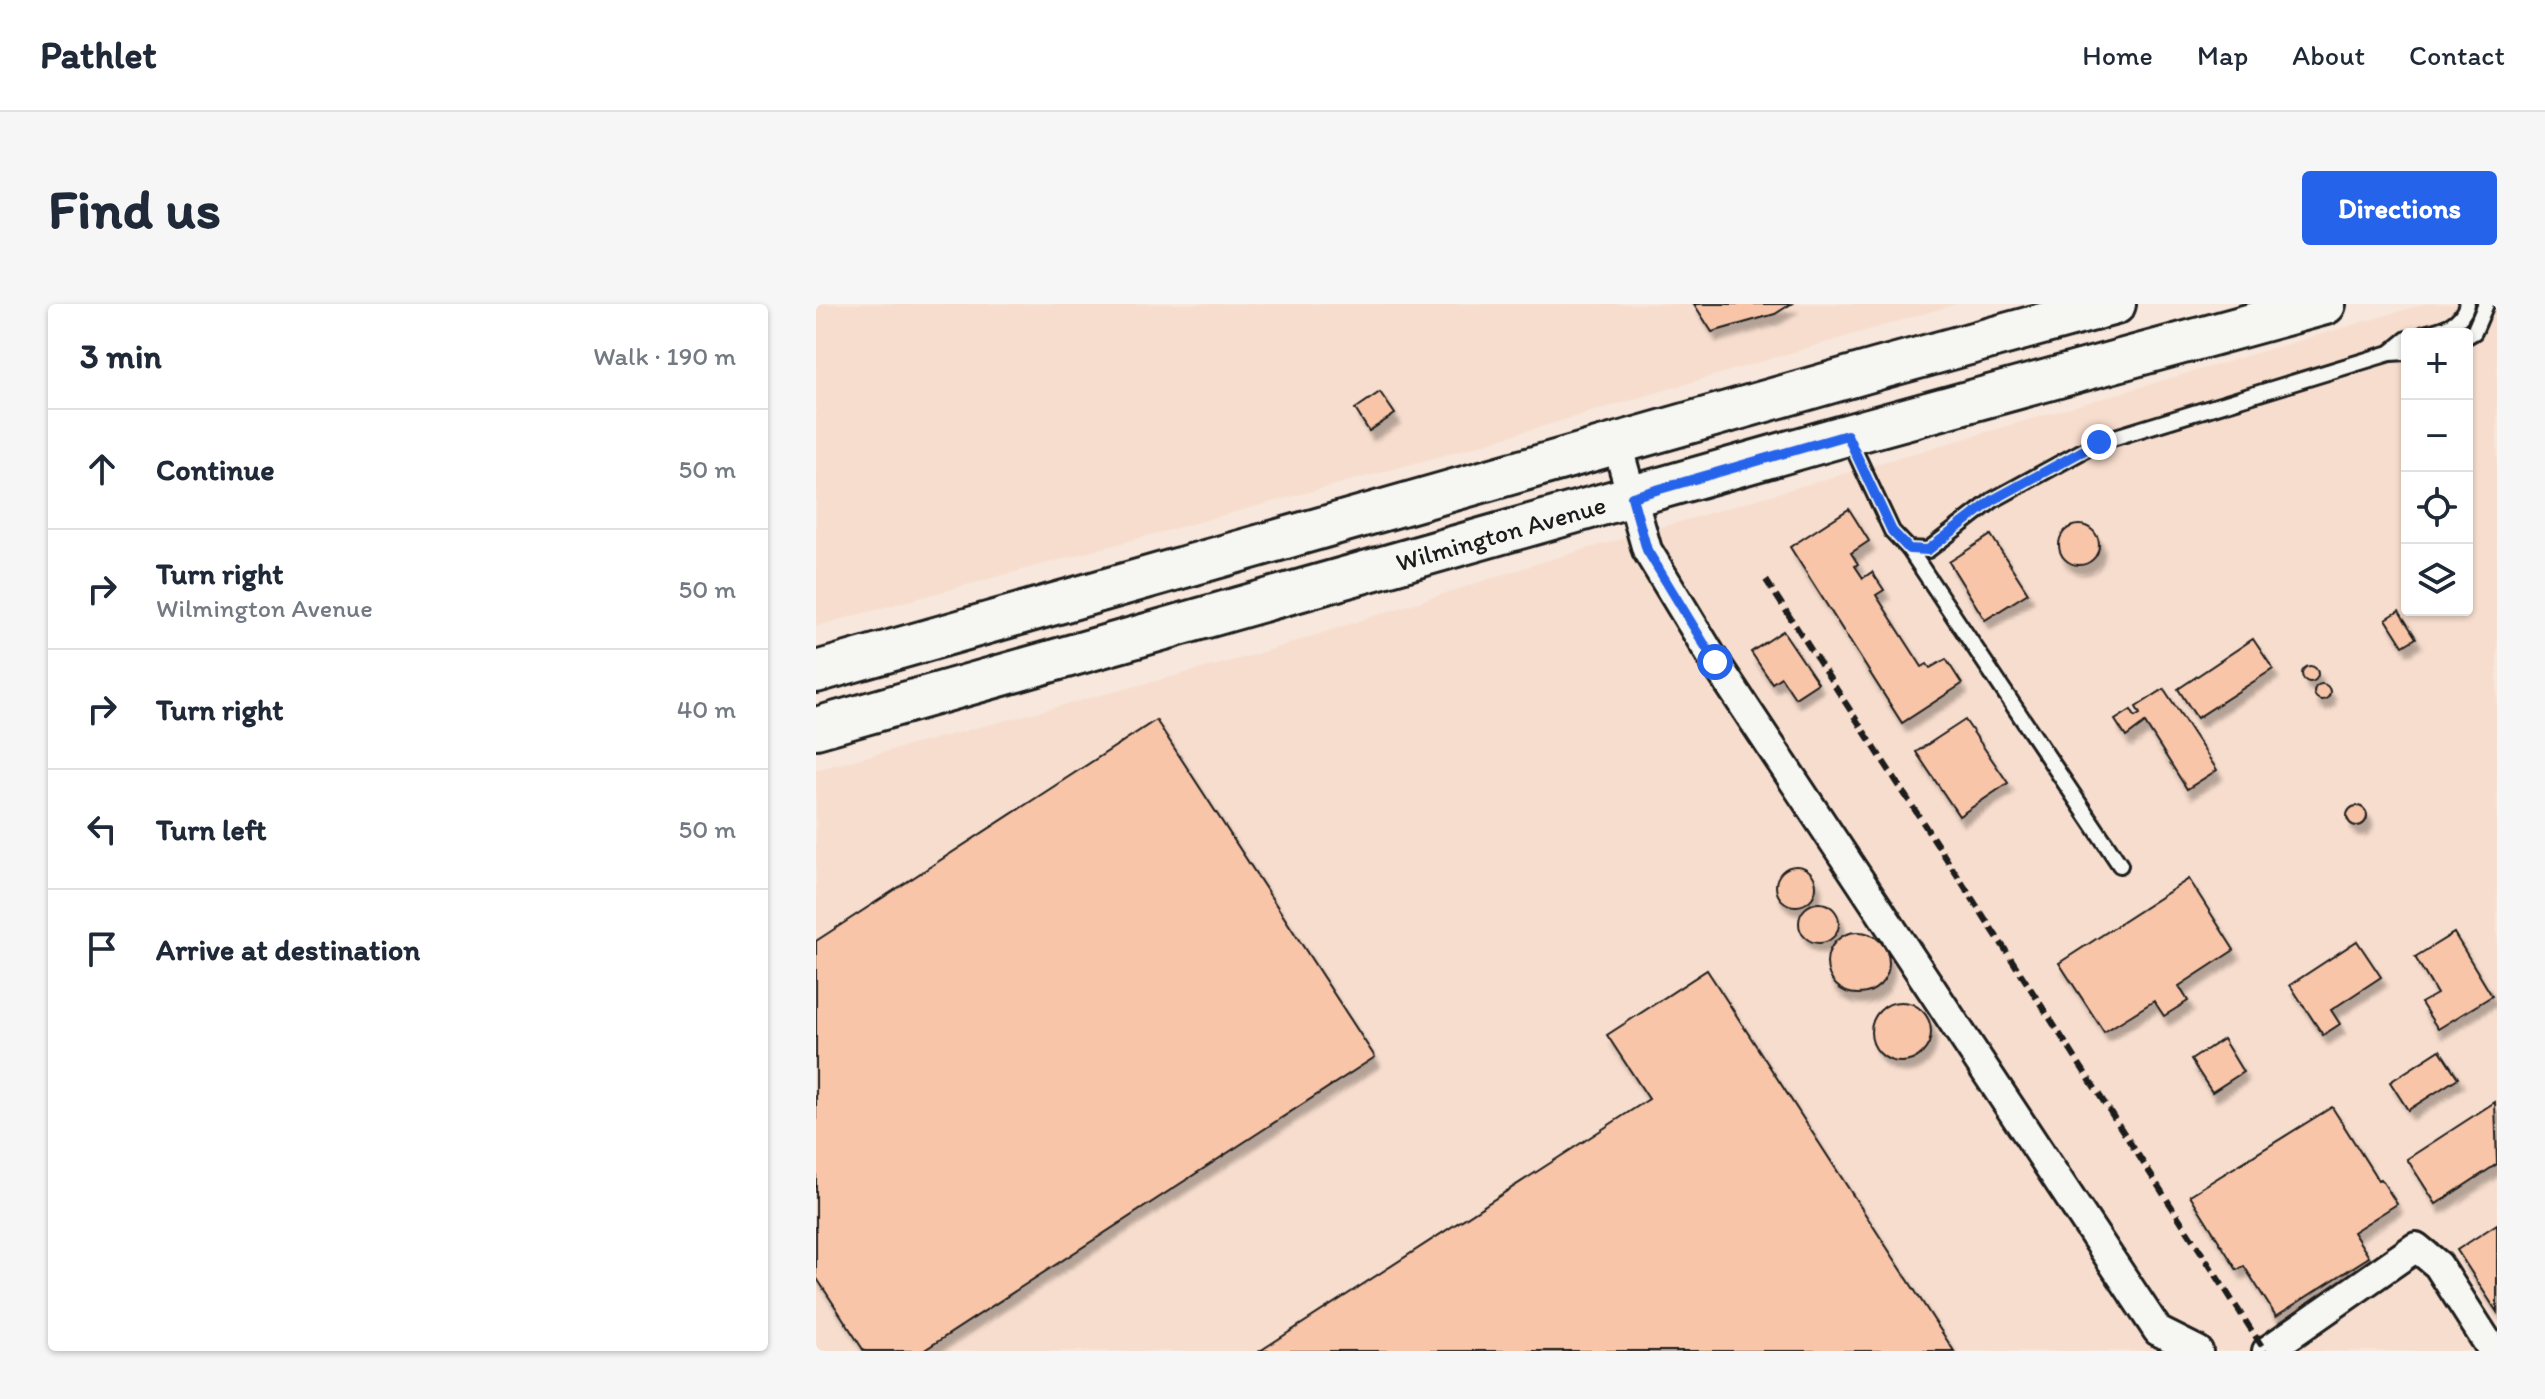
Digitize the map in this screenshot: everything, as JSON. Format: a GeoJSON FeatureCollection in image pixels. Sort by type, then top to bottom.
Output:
{"type":"FeatureCollection","features":[{"type":"Feature","properties":{"kind":"main road","name":"Wilmington Avenue"},"geometry":{"type":"LineString","coordinates":[[816,672],[2115,304]]}},
{"type":"Feature","properties":{"kind":"main road","name":"Wilmington Avenue"},"geometry":{"type":"LineString","coordinates":[[816,728],[1847,435],[2325,304]]}},
{"type":"Feature","properties":{"kind":"street"},"geometry":{"type":"LineString","coordinates":[[1617,444],[1647,550],[1775,754],[2158,1331],[2198,1351]]}},
{"type":"Feature","properties":{"kind":"street"},"geometry":{"type":"LineString","coordinates":[[2267,1351],[2416,1247],[2438,1265],[2493,1351]]}},
{"type":"Feature","properties":{"kind":"lane"},"geometry":{"type":"LineString","coordinates":[[2446,328],[2463,317],[2467,304]]}},
{"type":"Feature","properties":{"kind":"lane"},"geometry":{"type":"LineString","coordinates":[[2473,333],[2486,304]]}},
{"type":"Feature","properties":{"kind":"lane"},"geometry":{"type":"LineString","coordinates":[[2390,353],[2401,344]]}},
{"type":"Feature","properties":{"kind":"lane"},"geometry":{"type":"LineString","coordinates":[[1909,549],[1928,550],[1993,500],[2099,442],[2390,353],[2401,352]]}},
{"type":"Feature","properties":{"kind":"lane"},"geometry":{"type":"LineString","coordinates":[[1847,435],[1892,531],[1909,549],[2120,865]]}},
{"type":"Feature","properties":{"kind":"shaded area"},"geometry":{"type":"Polygon","coordinates":[[[816,304],[1956,304],[1448,454],[816,626],[816,304]]]}},
{"type":"Feature","properties":{"kind":"shaded area"},"geometry":{"type":"Polygon","coordinates":[[[2425,304],[2497,304],[2497,1351],[816,1351],[816,770],[1251,656],[1546,561],[2425,304]]]}},
{"type":"Feature","properties":{"kind":"building"},"geometry":{"type":"Polygon","coordinates":[[[1694,304],[1791,304],[1775,314],[1712,332],[1694,304]]]}},
{"type":"Feature","properties":{"kind":"building"},"geometry":{"type":"Polygon","coordinates":[[[1380,392],[1395,414],[1369,431],[1355,409],[1380,392]]]}},
{"type":"Feature","properties":{"kind":"building"},"geometry":{"type":"Polygon","coordinates":[[[1849,509],[1869,541],[1851,553],[1858,564],[1855,566],[1863,578],[1872,572],[1884,590],[1876,595],[1922,667],[1927,664],[1930,668],[1946,659],[1962,684],[1902,723],[1790,547],[1849,509]]]}},
{"type":"Feature","properties":{"kind":"building"},"geometry":{"type":"Polygon","coordinates":[[[2079,525],[2093,531],[2099,545],[2093,559],[2079,565],[2065,559],[2059,545],[2065,531],[2079,525]]]}},
{"type":"Feature","properties":{"kind":"building"},"geometry":{"type":"Polygon","coordinates":[[[1991,535],[2028,593],[1985,620],[1949,562],[1991,535]]]}},
{"type":"Feature","properties":{"kind":"building"},"geometry":{"type":"Polygon","coordinates":[[[2399,611],[2416,638],[2403,646],[2386,619],[2399,611]]]}},
{"type":"Feature","properties":{"kind":"building"},"geometry":{"type":"Polygon","coordinates":[[[1783,631],[1818,683],[1795,698],[1781,677],[1772,683],[1751,652],[1783,631]]]}},
{"type":"Feature","properties":{"kind":"building"},"geometry":{"type":"Polygon","coordinates":[[[2253,639],[2273,669],[2197,718],[2178,689],[2253,639]]]}},
{"type":"Feature","properties":{"kind":"building"},"geometry":{"type":"Polygon","coordinates":[[[2307,666],[2313,666],[2318,674],[2316,680],[2307,682],[2302,677],[2302,671],[2307,666]]]}},
{"type":"Feature","properties":{"kind":"building"},"geometry":{"type":"Polygon","coordinates":[[[2319,684],[2325,684],[2330,692],[2328,698],[2319,700],[2314,695],[2314,689],[2319,684]]]}},
{"type":"Feature","properties":{"kind":"building"},"geometry":{"type":"Polygon","coordinates":[[[2164,689],[2217,770],[2187,789],[2145,723],[2126,737],[2115,720],[2131,710],[2135,717],[2140,714],[2136,707],[2164,689]]]}},
{"type":"Feature","properties":{"kind":"building"},"geometry":{"type":"Polygon","coordinates":[[[1156,720],[1375,1057],[923,1351],[864,1351],[816,1277],[816,941],[1156,720]]]}},
{"type":"Feature","properties":{"kind":"building"},"geometry":{"type":"Polygon","coordinates":[[[1965,720],[2008,783],[1959,816],[1916,752],[1965,720]]]}},
{"type":"Feature","properties":{"kind":"building"},"geometry":{"type":"Polygon","coordinates":[[[2357,806],[2364,809],[2367,816],[2364,823],[2357,826],[2350,823],[2347,816],[2350,809],[2357,806]]]}},
{"type":"Feature","properties":{"kind":"building"},"geometry":{"type":"Polygon","coordinates":[[[1796,866],[1810,872],[1816,886],[1810,900],[1796,906],[1782,900],[1776,886],[1782,872],[1796,866]]]}},
{"type":"Feature","properties":{"kind":"building"},"geometry":{"type":"Polygon","coordinates":[[[2189,879],[2234,950],[2179,986],[2188,1001],[2164,1016],[2154,1001],[2104,1032],[2059,963],[2189,879]]]}},
{"type":"Feature","properties":{"kind":"building"},"geometry":{"type":"Polygon","coordinates":[[[1819,903],[1833,909],[1839,923],[1833,937],[1819,943],[1805,937],[1799,923],[1805,909],[1819,903]]]}},
{"type":"Feature","properties":{"kind":"building"},"geometry":{"type":"Polygon","coordinates":[[[1858,932],[1870,934],[1880,941],[1887,951],[1887,975],[1880,985],[1870,992],[1858,994],[1846,992],[1836,985],[1829,975],[1827,963],[1829,951],[1836,941],[1846,934],[1858,932]]]}},
{"type":"Feature","properties":{"kind":"building"},"geometry":{"type":"Polygon","coordinates":[[[2454,933],[2492,996],[2438,1029],[2421,1003],[2437,994],[2415,957],[2454,933]]]}},
{"type":"Feature","properties":{"kind":"building"},"geometry":{"type":"Polygon","coordinates":[[[2357,941],[2381,977],[2331,1010],[2340,1024],[2323,1035],[2290,985],[2357,941]]]}},
{"type":"Feature","properties":{"kind":"building"},"geometry":{"type":"Polygon","coordinates":[[[1707,970],[1954,1351],[1260,1351],[1649,1099],[1607,1035],[1707,970]]]}},
{"type":"Feature","properties":{"kind":"building"},"geometry":{"type":"Polygon","coordinates":[[[1901,1002],[1912,1004],[1922,1011],[1929,1021],[1929,1043],[1922,1053],[1912,1060],[1901,1062],[1890,1060],[1880,1053],[1873,1043],[1871,1032],[1873,1021],[1880,1011],[1890,1004],[1901,1002]]]}},
{"type":"Feature","properties":{"kind":"building"},"geometry":{"type":"Polygon","coordinates":[[[2223,1039],[2243,1072],[2212,1092],[2191,1060],[2223,1039]]]}},
{"type":"Feature","properties":{"kind":"building"},"geometry":{"type":"Polygon","coordinates":[[[2440,1050],[2458,1078],[2408,1110],[2390,1082],[2440,1050]]]}},
{"type":"Feature","properties":{"kind":"building"},"geometry":{"type":"Polygon","coordinates":[[[2495,1102],[2497,1164],[2436,1204],[2407,1159],[2495,1102]]]}},
{"type":"Feature","properties":{"kind":"building"},"geometry":{"type":"Polygon","coordinates":[[[2332,1107],[2378,1180],[2381,1179],[2397,1204],[2353,1232],[2369,1257],[2276,1316],[2244,1266],[2237,1270],[2190,1195],[2332,1107]]]}},
{"type":"Feature","properties":{"kind":"building"},"geometry":{"type":"Polygon","coordinates":[[[2497,1224],[2497,1312],[2457,1250],[2497,1224]]]}},
{"type":"Feature","properties":{"kind":"railway"},"geometry":{"type":"LineString","coordinates":[[1766,580],[2265,1351]]}},
{"type":"Feature","properties":{"kind":"route"},"geometry":{"type":"LineString","coordinates":[[1715,662],[1647,550],[1632,497],[1847,435],[1892,531],[1909,549],[1928,550],[1993,500],[2099,442]]}}]}
